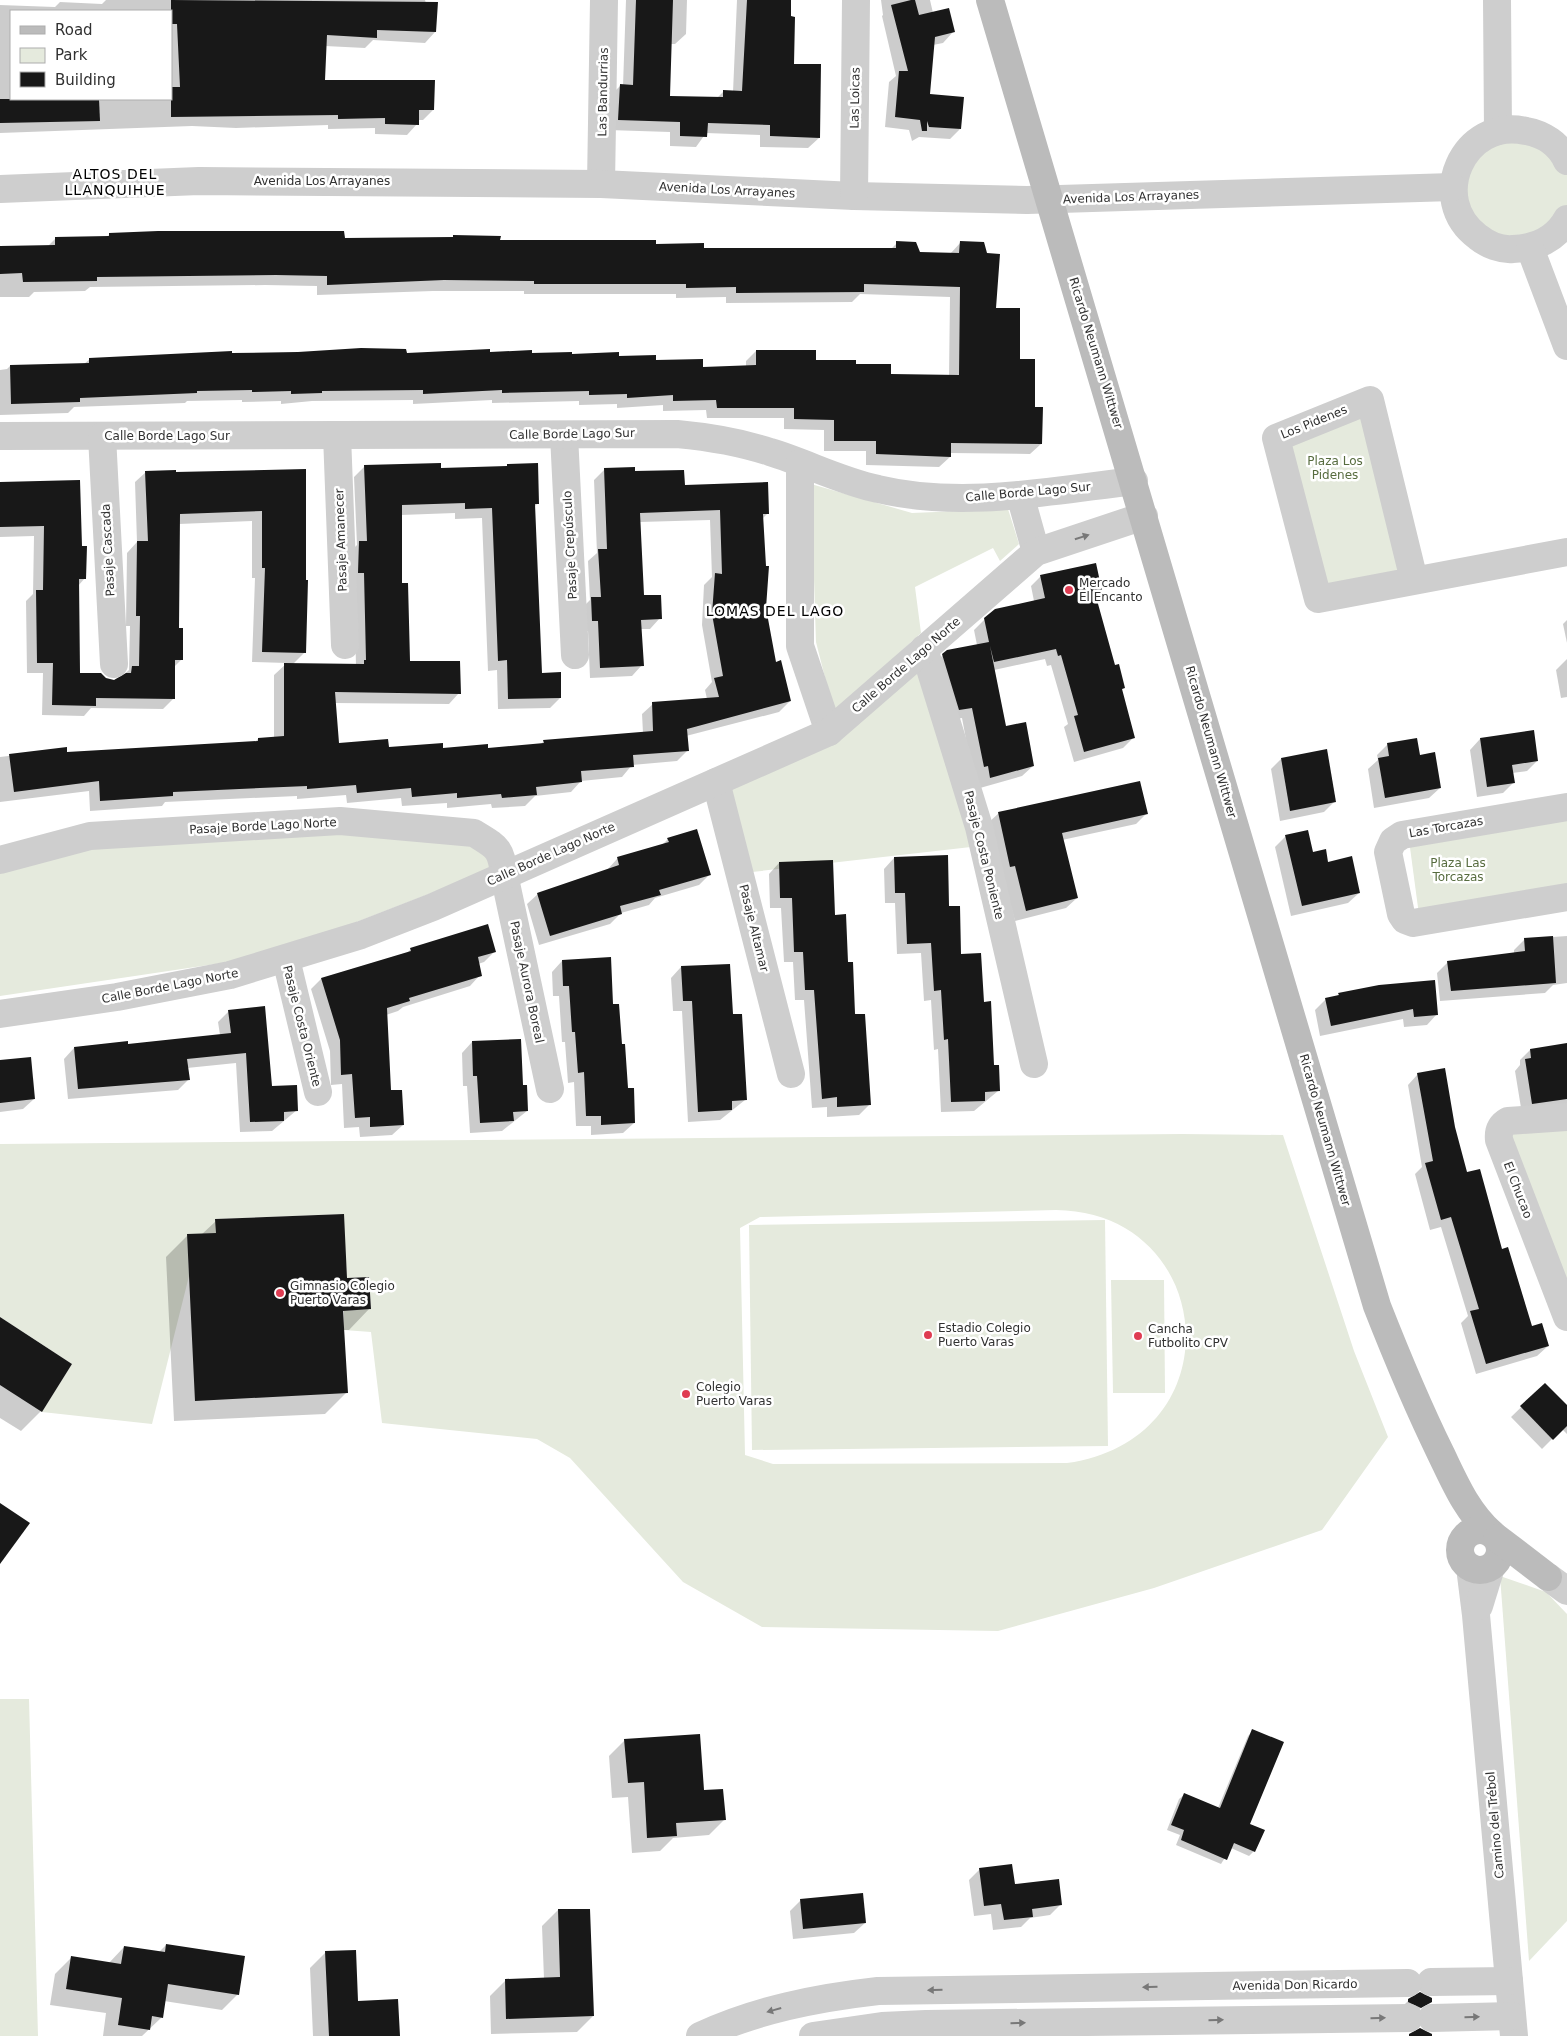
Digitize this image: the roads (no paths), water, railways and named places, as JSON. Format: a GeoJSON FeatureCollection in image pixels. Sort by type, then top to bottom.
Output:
{"type":"FeatureCollection","features":[{"type":"Feature","properties":{"kind":"street","name":"Las Bandurrias"},"geometry":{"type":"LineString","coordinates":[[601,184],[604,0]]}},
{"type":"Feature","properties":{"kind":"street","name":"Las Loicas"},"geometry":{"type":"LineString","coordinates":[[854,196],[856,0]]}},
{"type":"Feature","properties":{"kind":"street","name":"Ricardo Neumann Wittwer"},"geometry":{"type":"LineString","coordinates":[[990,0],[1051,200],[1378,1306],[1409,1388],[1462,1498],[1476,1518],[1489,1554],[1558,1584]]}},
{"type":"Feature","properties":{"kind":"street"},"geometry":{"type":"LineString","coordinates":[[1497,0],[1498,131]]}},
{"type":"Feature","properties":{"kind":"street"},"geometry":{"type":"LineString","coordinates":[[1567,161],[1549,140],[1537,133],[1517,129],[1498,131],[1478,140],[1463,155],[1457,166],[1453,186],[1458,213],[1469,231],[1486,243],[1506,250],[1530,248],[1550,239],[1567,219]]}},
{"type":"Feature","properties":{"kind":"street","name":"Avenida Los Arrayanes"},"geometry":{"type":"LineString","coordinates":[[0,189],[199,180],[601,184],[854,196],[1051,200],[1453,186]]}},
{"type":"Feature","properties":{"kind":"street"},"geometry":{"type":"LineString","coordinates":[[1530,248],[1567,346]]}},
{"type":"Feature","properties":{"kind":"street","name":"Los Pidenes"},"geometry":{"type":"LineString","coordinates":[[1414,580],[1370,400],[1276,438],[1318,598],[1567,552]]}},
{"type":"Feature","properties":{"kind":"street","name":"Calle Borde Lago Sur"},"geometry":{"type":"LineString","coordinates":[[0,436],[564,435],[653,433],[710,437],[772,452],[838,478],[878,490],[918,496],[952,499],[1020,495],[1134,481]]}},
{"type":"Feature","properties":{"kind":"street","name":"Pasaje Amanecer"},"geometry":{"type":"LineString","coordinates":[[337,435],[345,645]]}},
{"type":"Feature","properties":{"kind":"street","name":"Pasaje Crepúsculo"},"geometry":{"type":"LineString","coordinates":[[564,435],[575,655]]}},
{"type":"Feature","properties":{"kind":"street","name":"Pasaje Cascada"},"geometry":{"type":"LineString","coordinates":[[102,436],[114,664]]}},
{"type":"Feature","properties":{"kind":"street"},"geometry":{"type":"LineString","coordinates":[[800,463],[800,646],[829,732]]}},
{"type":"Feature","properties":{"kind":"street"},"geometry":{"type":"LineString","coordinates":[[1020,495],[1036,552]]}},
{"type":"Feature","properties":{"kind":"street","name":"Calle Borde Lago Norte"},"geometry":{"type":"LineString","coordinates":[[0,1014],[174,987],[286,959],[360,936],[433,907],[829,732],[1036,552],[1144,516]]}},
{"type":"Feature","properties":{"kind":"street","name":"Pasaje Costa Poniente"},"geometry":{"type":"LineString","coordinates":[[924,649],[979,827],[1034,1064]]}},
{"type":"Feature","properties":{"kind":"street","name":"Pasaje Altamar"},"geometry":{"type":"LineString","coordinates":[[716,782],[791,1074]]}},
{"type":"Feature","properties":{"kind":"street","name":"Las Torcazas"},"geometry":{"type":"LineString","coordinates":[[1567,807],[1402,835],[1393,841],[1388,852],[1401,914],[1405,920],[1413,924],[1567,896]]}},
{"type":"Feature","properties":{"kind":"street","name":"Pasaje Borde Lago Norte"},"geometry":{"type":"LineString","coordinates":[[0,860],[90,836],[340,821],[474,833],[492,845],[502,856],[504,874]]}},
{"type":"Feature","properties":{"kind":"street","name":"Pasaje Aurora Boreal"},"geometry":{"type":"LineString","coordinates":[[504,874],[550,1089]]}},
{"type":"Feature","properties":{"kind":"street","name":"Pasaje Costa Oriente"},"geometry":{"type":"LineString","coordinates":[[286,959],[318,1092]]}},
{"type":"Feature","properties":{"kind":"street","name":"El Chucao"},"geometry":{"type":"LineString","coordinates":[[1567,1118],[1508,1121],[1501,1127],[1498,1133],[1502,1149],[1567,1317]]}},
{"type":"Feature","properties":{"kind":"street","name":"Ricardo Neumann Wittwer"},"geometry":{"type":"LineString","coordinates":[[1451,1476],[1459,1495],[1463,1516],[1463,1540],[1473,1531],[1486,1531],[1489,1554]]}},
{"type":"Feature","properties":{"kind":"street","name":"Camino del Trébol"},"geometry":{"type":"LineString","coordinates":[[1489,1554],[1476,1615],[1513,2026]]}},
{"type":"Feature","properties":{"kind":"street","name":"Avenida Don Ricardo"},"geometry":{"type":"LineString","coordinates":[[700,2036],[750,2016],[833,1996],[878,1992],[1509,1981]]}},
{"type":"Feature","properties":{"kind":"street"},"geometry":{"type":"LineString","coordinates":[[1182,1987],[1185,2021]]}},
{"type":"Feature","properties":{"kind":"street"},"geometry":{"type":"LineString","coordinates":[[977,1990],[980,2024]]}},
{"type":"Feature","properties":{"kind":"street"},"geometry":{"type":"LineString","coordinates":[[813,2036],[882,2026],[1185,2021],[1420,2018],[1513,2026]]}},
{"type":"Feature","properties":{"kind":"place","name":"Mercado El Encanto"},"geometry":{"type":"Point","coordinates":[1069,590]}},
{"type":"Feature","properties":{"kind":"place","name":"Gimnasio Colegio Puerto Varas"},"geometry":{"type":"Point","coordinates":[280,1293]}},
{"type":"Feature","properties":{"kind":"place","name":"Estadio Colegio Puerto Varas"},"geometry":{"type":"Point","coordinates":[928,1335]}},
{"type":"Feature","properties":{"kind":"place","name":"Cancha Futbolito CPV"},"geometry":{"type":"Point","coordinates":[1138,1336]}},
{"type":"Feature","properties":{"kind":"place","name":"Colegio Puerto Varas"},"geometry":{"type":"Point","coordinates":[686,1394]}},
{"type":"Feature","properties":{"kind":"district","name":"ALTOS DEL LLANQUIHUE"},"geometry":{"type":"Point","coordinates":[115,182]}},
{"type":"Feature","properties":{"kind":"district","name":"LOMAS DEL LAGO"},"geometry":{"type":"Point","coordinates":[775,611]}},
{"type":"Feature","properties":{"kind":"park label","name":"Plaza Los Pidenes"},"geometry":{"type":"Point","coordinates":[1335,468]}},
{"type":"Feature","properties":{"kind":"park label","name":"Plaza Las Torcazas"},"geometry":{"type":"Point","coordinates":[1458,870]}}]}
